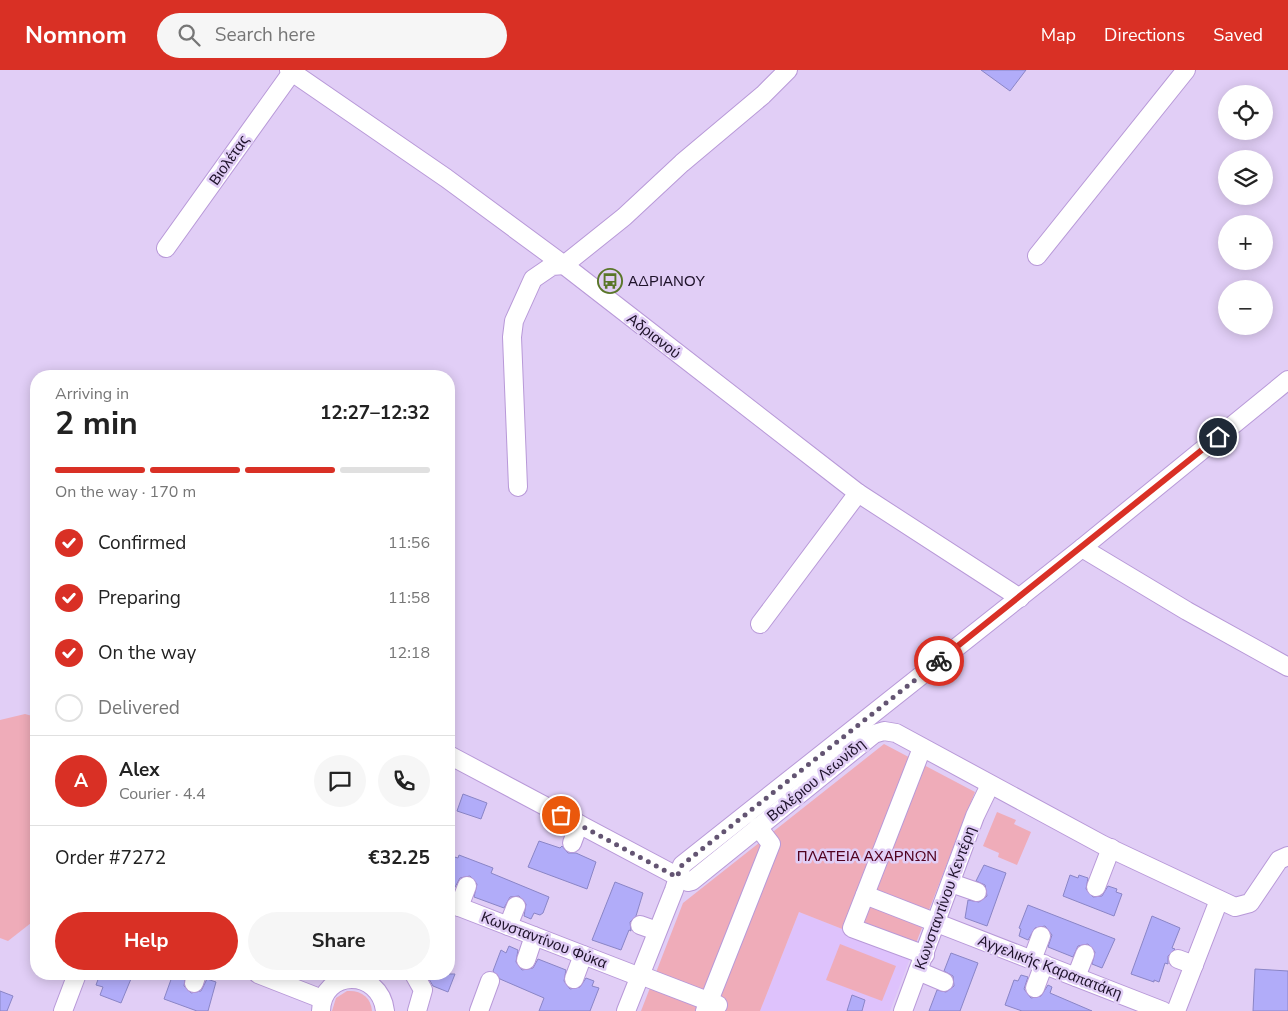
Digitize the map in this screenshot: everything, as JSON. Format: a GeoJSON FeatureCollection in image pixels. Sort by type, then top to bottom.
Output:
{"type":"FeatureCollection","features":[{"type":"Feature","properties":{"kind":"street"},"geometry":{"type":"LineString","coordinates":[[518,487],[512,363],[514,321],[533,279],[552,266],[564,265],[624,217],[682,163],[763,96],[788,70]]}},
{"type":"Feature","properties":{"kind":"street"},"geometry":{"type":"LineString","coordinates":[[1037,256],[1186,70]]}},
{"type":"Feature","properties":{"kind":"street","name":"Αδριανού"},"geometry":{"type":"LineString","coordinates":[[290,71],[446,178],[564,265],[858,492],[1020,598]]}},
{"type":"Feature","properties":{"kind":"street","name":"Βιολέτας"},"geometry":{"type":"LineString","coordinates":[[166,248],[290,71]]}},
{"type":"Feature","properties":{"kind":"street"},"geometry":{"type":"LineString","coordinates":[[626,1011],[682,865],[1020,598],[1288,380]]}},
{"type":"Feature","properties":{"kind":"street"},"geometry":{"type":"LineString","coordinates":[[760,624],[858,492]]}},
{"type":"Feature","properties":{"kind":"street"},"geometry":{"type":"LineString","coordinates":[[1082,548],[1187,611],[1288,667]]}},
{"type":"Feature","properties":{"kind":"street","name":"Βαλέριου Λεωνίδη"},"geometry":{"type":"LineString","coordinates":[[677,877],[688,882],[692,881],[874,734],[884,731],[896,733],[990,785],[1111,848],[1235,907],[1250,903],[1279,860],[1288,856]]}},
{"type":"Feature","properties":{"kind":"street"},"geometry":{"type":"LineString","coordinates":[[922,748],[852,928],[921,963],[944,982]]}},
{"type":"Feature","properties":{"kind":"street"},"geometry":{"type":"LineString","coordinates":[[455,762],[579,824],[677,877]]}},
{"type":"Feature","properties":{"kind":"street","name":"Κωνσταντίνου Κεντέρη"},"geometry":{"type":"LineString","coordinates":[[902,1011],[937,922],[975,816],[990,785]]}},
{"type":"Feature","properties":{"kind":"street"},"geometry":{"type":"LineString","coordinates":[[572,843],[579,824]]}},
{"type":"Feature","properties":{"kind":"street"},"geometry":{"type":"LineString","coordinates":[[710,1006],[770,844],[758,827]]}},
{"type":"Feature","properties":{"kind":"street"},"geometry":{"type":"LineString","coordinates":[[1096,887],[1111,848]]}},
{"type":"Feature","properties":{"kind":"street"},"geometry":{"type":"LineString","coordinates":[[951,883],[977,892]]}},
{"type":"Feature","properties":{"kind":"street"},"geometry":{"type":"LineString","coordinates":[[455,904],[467,886]]}},
{"type":"Feature","properties":{"kind":"street","name":"Αγγελικής Καραπατάκη"},"geometry":{"type":"LineString","coordinates":[[865,895],[1076,977],[1111,998],[1163,1011]]}},
{"type":"Feature","properties":{"kind":"street"},"geometry":{"type":"LineString","coordinates":[[1176,1011],[1186,962],[1219,900]]}},
{"type":"Feature","properties":{"kind":"street","name":"Κωνσταντίνου Φύκα"},"geometry":{"type":"LineString","coordinates":[[455,905],[640,976],[710,1006]]}},
{"type":"Feature","properties":{"kind":"street"},"geometry":{"type":"LineString","coordinates":[[508,926],[516,906]]}},
{"type":"Feature","properties":{"kind":"street"},"geometry":{"type":"LineString","coordinates":[[640,925],[657,931]]}},
{"type":"Feature","properties":{"kind":"street"},"geometry":{"type":"LineString","coordinates":[[526,960],[534,936]]}},
{"type":"Feature","properties":{"kind":"street"},"geometry":{"type":"LineString","coordinates":[[1035,988],[1042,936]]}},
{"type":"Feature","properties":{"kind":"street"},"geometry":{"type":"LineString","coordinates":[[1076,977],[1085,954]]}},
{"type":"Feature","properties":{"kind":"street"},"geometry":{"type":"LineString","coordinates":[[574,979],[583,955]]}},
{"type":"Feature","properties":{"kind":"street"},"geometry":{"type":"LineString","coordinates":[[63,1011],[75,980]]}},
{"type":"Feature","properties":{"kind":"street"},"geometry":{"type":"LineString","coordinates":[[270,980],[322,1005],[329,988],[339,981],[345,980]]}},
{"type":"Feature","properties":{"kind":"street"},"geometry":{"type":"LineString","coordinates":[[368,980],[379,993],[385,1011]]}},
{"type":"Feature","properties":{"kind":"street"},"geometry":{"type":"LineString","coordinates":[[417,980],[423,990],[417,1011]]}},
{"type":"Feature","properties":{"kind":"street"},"geometry":{"type":"LineString","coordinates":[[479,1011],[490,981]]}},
{"type":"Feature","properties":{"kind":"shaded area"},"geometry":{"type":"Polygon","coordinates":[[[799,912],[911,956],[890,1011],[760,1011],[799,912]]]}},
{"type":"Feature","properties":{"kind":"green space"},"geometry":{"type":"Polygon","coordinates":[[[25,714],[30,715],[30,924],[8,941],[0,938],[0,720],[25,714]]]}},
{"type":"Feature","properties":{"kind":"green space","name":"ΠΛΑΤΕΙΑ ΑΧΑΡΝΩΝ"},"geometry":{"type":"Polygon","coordinates":[[[884,744],[975,792],[911,956],[799,912],[760,1011],[641,1011],[683,903],[884,744]]]}},
{"type":"Feature","properties":{"kind":"green space"},"geometry":{"type":"Polygon","coordinates":[[[997,812],[1016,820],[1014,824],[1031,832],[1017,865],[998,857],[999,853],[983,846],[997,812]]]}},
{"type":"Feature","properties":{"kind":"green space"},"geometry":{"type":"Polygon","coordinates":[[[840,944],[896,966],[882,1001],[826,980],[840,944]]]}},
{"type":"Feature","properties":{"kind":"green space"},"geometry":{"type":"Polygon","coordinates":[[[347,991],[364,995],[370,1002],[372,1011],[332,1011],[336,998],[347,991]]]}},
{"type":"Feature","properties":{"kind":"building"},"geometry":{"type":"Polygon","coordinates":[[[981,70],[1026,70],[1010,91],[981,70]]]}},
{"type":"Feature","properties":{"kind":"building"},"geometry":{"type":"Polygon","coordinates":[[[463,794],[487,803],[481,819],[457,811],[463,794]]]}},
{"type":"Feature","properties":{"kind":"building"},"geometry":{"type":"Polygon","coordinates":[[[539,841],[560,848],[562,846],[568,853],[576,853],[596,862],[587,889],[528,867],[539,841]]]}},
{"type":"Feature","properties":{"kind":"building"},"geometry":{"type":"Polygon","coordinates":[[[459,855],[493,868],[491,873],[549,897],[543,913],[540,915],[534,913],[531,919],[524,916],[526,904],[519,896],[510,897],[504,908],[474,897],[477,884],[470,876],[460,878],[455,887],[455,857],[458,858],[459,855]]]}},
{"type":"Feature","properties":{"kind":"building"},"geometry":{"type":"Polygon","coordinates":[[[984,865],[1006,873],[987,926],[965,918],[968,900],[979,902],[987,896],[985,885],[976,881],[984,865]]]}},
{"type":"Feature","properties":{"kind":"building"},"geometry":{"type":"Polygon","coordinates":[[[1070,875],[1078,878],[1079,875],[1088,878],[1086,889],[1093,897],[1102,896],[1108,886],[1117,889],[1116,892],[1122,894],[1114,916],[1063,896],[1070,875]]]}},
{"type":"Feature","properties":{"kind":"building"},"geometry":{"type":"Polygon","coordinates":[[[615,882],[643,893],[636,916],[630,922],[631,931],[629,930],[621,950],[592,940],[615,882]]]}},
{"type":"Feature","properties":{"kind":"building"},"geometry":{"type":"Polygon","coordinates":[[[1028,905],[1115,939],[1102,968],[1092,964],[1095,952],[1088,944],[1078,946],[1073,957],[1048,947],[1052,935],[1045,926],[1035,928],[1028,940],[1019,936],[1021,929],[1019,928],[1028,905]]]}},
{"type":"Feature","properties":{"kind":"building"},"geometry":{"type":"Polygon","coordinates":[[[1152,916],[1180,928],[1172,948],[1175,949],[1168,956],[1168,964],[1165,963],[1159,982],[1131,974],[1152,916]]]}},
{"type":"Feature","properties":{"kind":"building"},"geometry":{"type":"Polygon","coordinates":[[[509,946],[518,950],[516,962],[522,970],[533,968],[538,959],[566,970],[564,981],[570,989],[580,987],[586,978],[594,981],[592,986],[599,988],[590,1011],[539,1011],[544,998],[500,979],[493,971],[501,950],[506,953],[509,946]]]}},
{"type":"Feature","properties":{"kind":"building"},"geometry":{"type":"Polygon","coordinates":[[[951,953],[978,963],[960,1011],[929,1011],[937,990],[946,992],[954,986],[953,976],[944,971],[951,953]]]}},
{"type":"Feature","properties":{"kind":"building"},"geometry":{"type":"Polygon","coordinates":[[[1255,969],[1288,971],[1288,1011],[1253,1011],[1255,969]]]}},
{"type":"Feature","properties":{"kind":"building"},"geometry":{"type":"Polygon","coordinates":[[[1021,975],[1028,977],[1024,989],[1031,998],[1041,996],[1048,985],[1052,987],[1050,993],[1092,1011],[1022,1011],[1005,1005],[1014,980],[1018,981],[1021,975]]]}},
{"type":"Feature","properties":{"kind":"building"},"geometry":{"type":"Polygon","coordinates":[[[98,980],[131,980],[121,1003],[100,995],[103,987],[96,985],[98,980]]]}},
{"type":"Feature","properties":{"kind":"building"},"geometry":{"type":"Polygon","coordinates":[[[171,980],[185,980],[184,986],[191,993],[201,991],[206,980],[216,982],[208,1011],[197,1011],[164,999],[171,980]]]}},
{"type":"Feature","properties":{"kind":"building"},"geometry":{"type":"Polygon","coordinates":[[[430,980],[453,980],[448,992],[433,986],[430,980]]]}},
{"type":"Feature","properties":{"kind":"building"},"geometry":{"type":"Polygon","coordinates":[[[0,991],[13,996],[7,1011],[0,1011],[0,991]]]}},
{"type":"Feature","properties":{"kind":"building"},"geometry":{"type":"Polygon","coordinates":[[[852,995],[865,1000],[862,1011],[847,1011],[852,995]]]}},
{"type":"Feature","properties":{"kind":"way so far"},"geometry":{"type":"LineString","coordinates":[[561,815],[677,877],[682,865],[939,661]]}},
{"type":"Feature","properties":{"kind":"place","name":"ΑΔΡΙΑΝΟΥ"},"geometry":{"type":"Point","coordinates":[610,281]}},
{"type":"Feature","properties":{"kind":"route"},"geometry":{"type":"LineString","coordinates":[[939,661],[1020,598],[1218,437]]}}]}
